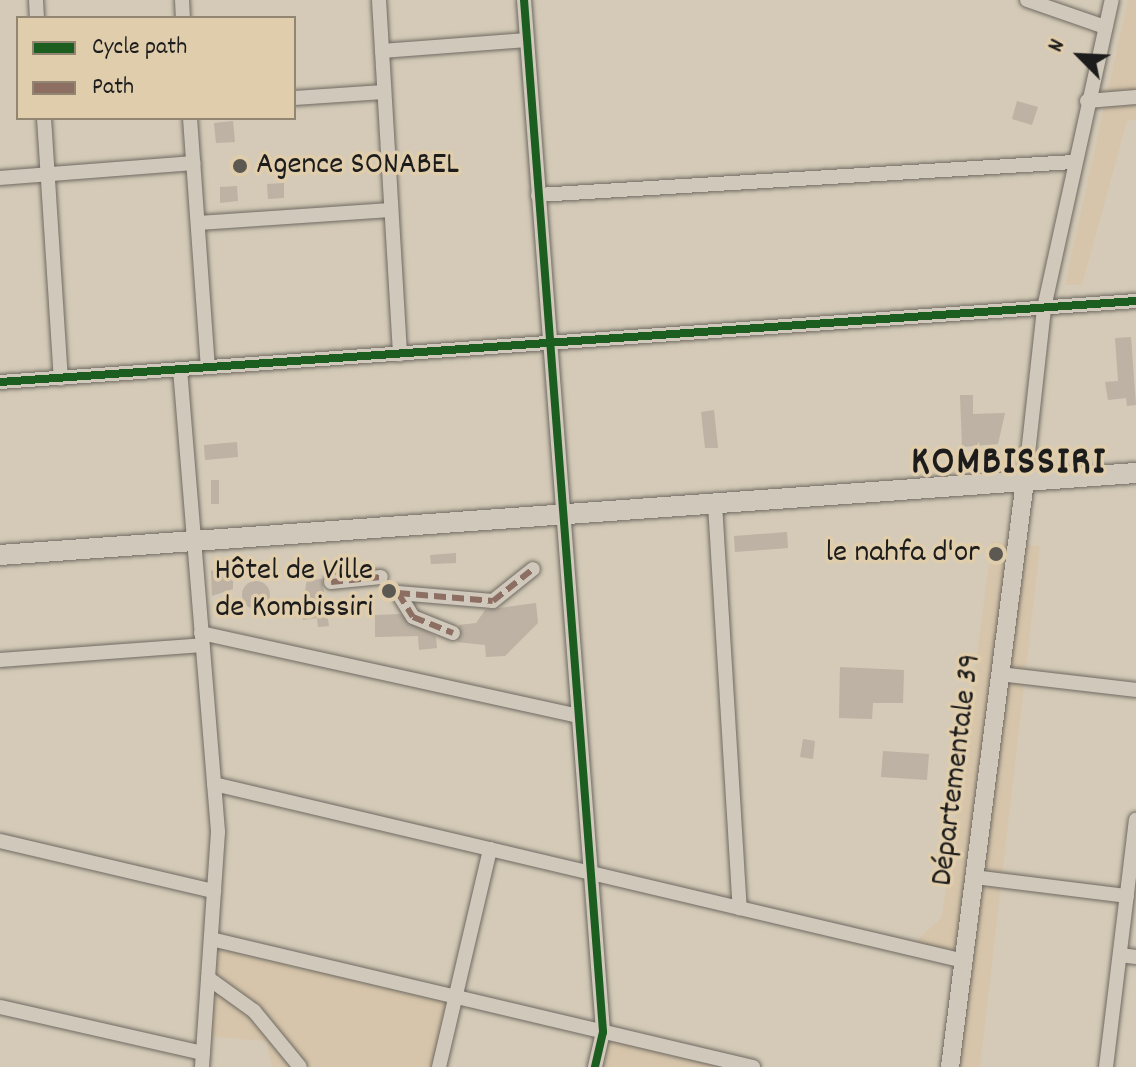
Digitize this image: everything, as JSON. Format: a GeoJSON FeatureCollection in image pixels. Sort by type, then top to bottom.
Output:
{"type":"FeatureCollection","features":[{"type":"Feature","properties":{"kind":"highway"},"geometry":{"type":"LineString","coordinates":[[0,555],[1136,473]]}},
{"type":"Feature","properties":{"kind":"main road","name":"Départementale 39"},"geometry":{"type":"LineString","coordinates":[[950,1067],[1025,481]]}},
{"type":"Feature","properties":{"kind":"street"},"geometry":{"type":"LineString","coordinates":[[379,0],[400,354]]}},
{"type":"Feature","properties":{"kind":"street"},"geometry":{"type":"LineString","coordinates":[[524,0],[561,515],[603,1032],[595,1067]]}},
{"type":"Feature","properties":{"kind":"street"},"geometry":{"type":"LineString","coordinates":[[1027,0],[1105,27]]}},
{"type":"Feature","properties":{"kind":"street"},"geometry":{"type":"LineString","coordinates":[[1025,481],[1044,308],[1073,162],[1112,0]]}},
{"type":"Feature","properties":{"kind":"street"},"geometry":{"type":"LineString","coordinates":[[382,51],[527,40]]}},
{"type":"Feature","properties":{"kind":"street"},"geometry":{"type":"LineString","coordinates":[[296,98],[384,92]]}},
{"type":"Feature","properties":{"kind":"street"},"geometry":{"type":"LineString","coordinates":[[1087,101],[1136,97]]}},
{"type":"Feature","properties":{"kind":"street"},"geometry":{"type":"LineString","coordinates":[[44,120],[61,378]]}},
{"type":"Feature","properties":{"kind":"street"},"geometry":{"type":"LineString","coordinates":[[190,120],[208,367]]}},
{"type":"Feature","properties":{"kind":"street"},"geometry":{"type":"LineString","coordinates":[[538,195],[1073,162]]}},
{"type":"Feature","properties":{"kind":"street"},"geometry":{"type":"LineString","coordinates":[[0,178],[193,163]]}},
{"type":"Feature","properties":{"kind":"street"},"geometry":{"type":"LineString","coordinates":[[198,223],[391,210]]}},
{"type":"Feature","properties":{"kind":"street"},"geometry":{"type":"LineString","coordinates":[[0,382],[1136,301]]}},
{"type":"Feature","properties":{"kind":"street"},"geometry":{"type":"LineString","coordinates":[[0,1007],[202,1060],[214,891],[214,784],[180,369]]}},
{"type":"Feature","properties":{"kind":"street"},"geometry":{"type":"LineString","coordinates":[[715,504],[740,908]]}},
{"type":"Feature","properties":{"kind":"street"},"geometry":{"type":"LineString","coordinates":[[453,633],[413,617],[398,593],[493,601],[533,569]]}},
{"type":"Feature","properties":{"kind":"street"},"geometry":{"type":"LineString","coordinates":[[331,582],[381,577]]}},
{"type":"Feature","properties":{"kind":"street"},"geometry":{"type":"LineString","coordinates":[[0,660],[202,639],[577,716]]}},
{"type":"Feature","properties":{"kind":"street"},"geometry":{"type":"LineString","coordinates":[[1000,674],[1136,690]]}},
{"type":"Feature","properties":{"kind":"street"},"geometry":{"type":"LineString","coordinates":[[214,784],[964,961]]}},
{"type":"Feature","properties":{"kind":"street"},"geometry":{"type":"LineString","coordinates":[[1106,1067],[1136,820]]}},
{"type":"Feature","properties":{"kind":"street"},"geometry":{"type":"LineString","coordinates":[[0,841],[214,891]]}},
{"type":"Feature","properties":{"kind":"street"},"geometry":{"type":"LineString","coordinates":[[438,1066],[490,849]]}},
{"type":"Feature","properties":{"kind":"street"},"geometry":{"type":"LineString","coordinates":[[974,877],[1127,896]]}},
{"type":"Feature","properties":{"kind":"street"},"geometry":{"type":"LineString","coordinates":[[211,939],[753,1067]]}},
{"type":"Feature","properties":{"kind":"street"},"geometry":{"type":"LineString","coordinates":[[1120,955],[1136,957]]}},
{"type":"Feature","properties":{"kind":"street"},"geometry":{"type":"LineString","coordinates":[[208,978],[254,1011],[300,1067]]}},
{"type":"Feature","properties":{"kind":"shaded area"},"geometry":{"type":"Polygon","coordinates":[[[1128,0],[1136,0],[1136,119],[1127,121],[1082,285],[1065,285],[1128,0]]]}},
{"type":"Feature","properties":{"kind":"shaded area"},"geometry":{"type":"Polygon","coordinates":[[[992,542],[1040,546],[980,1067],[950,1067],[963,961],[909,948],[942,917],[992,542]]]}},
{"type":"Feature","properties":{"kind":"shaded area"},"geometry":{"type":"Polygon","coordinates":[[[211,939],[455,997],[439,1067],[272,1067],[266,1041],[204,1036],[211,939]]]}},
{"type":"Feature","properties":{"kind":"shaded area"},"geometry":{"type":"Polygon","coordinates":[[[603,1032],[753,1067],[595,1067],[603,1032]]]}},
{"type":"Feature","properties":{"kind":"building"},"geometry":{"type":"Polygon","coordinates":[[[1017,101],[1038,107],[1032,125],[1012,119],[1017,101]]]}},
{"type":"Feature","properties":{"kind":"building"},"geometry":{"type":"Polygon","coordinates":[[[233,121],[235,142],[216,143],[214,123],[233,121]]]}},
{"type":"Feature","properties":{"kind":"building"},"geometry":{"type":"Polygon","coordinates":[[[284,183],[284,198],[268,199],[267,184],[284,183]]]}},
{"type":"Feature","properties":{"kind":"building"},"geometry":{"type":"Polygon","coordinates":[[[237,186],[238,201],[220,203],[220,187],[237,186]]]}},
{"type":"Feature","properties":{"kind":"building"},"geometry":{"type":"Polygon","coordinates":[[[1131,337],[1136,405],[1127,406],[1126,398],[1108,400],[1105,382],[1118,381],[1115,338],[1131,337]]]}},
{"type":"Feature","properties":{"kind":"building"},"geometry":{"type":"Polygon","coordinates":[[[960,395],[973,395],[973,414],[1005,413],[998,444],[962,447],[960,395]]]}},
{"type":"Feature","properties":{"kind":"building"},"geometry":{"type":"Polygon","coordinates":[[[714,410],[718,448],[705,448],[701,412],[714,410]]]}},
{"type":"Feature","properties":{"kind":"building"},"geometry":{"type":"Polygon","coordinates":[[[237,442],[238,457],[205,460],[204,445],[237,442]]]}},
{"type":"Feature","properties":{"kind":"building"},"geometry":{"type":"Polygon","coordinates":[[[211,480],[219,480],[219,504],[211,504],[211,480]]]}},
{"type":"Feature","properties":{"kind":"building"},"geometry":{"type":"Polygon","coordinates":[[[787,532],[788,548],[735,552],[734,536],[787,532]]]}},
{"type":"Feature","properties":{"kind":"building"},"geometry":{"type":"Polygon","coordinates":[[[456,553],[456,563],[431,564],[430,555],[456,553]]]}},
{"type":"Feature","properties":{"kind":"building"},"geometry":{"type":"Polygon","coordinates":[[[211,570],[233,581],[233,589],[212,596],[211,570]]]}},
{"type":"Feature","properties":{"kind":"building"},"geometry":{"type":"Polygon","coordinates":[[[322,579],[329,626],[318,627],[317,618],[303,620],[302,606],[307,580],[322,579]]]}},
{"type":"Feature","properties":{"kind":"building"},"geometry":{"type":"Polygon","coordinates":[[[256,581],[266,585],[270,595],[266,605],[256,609],[246,605],[242,595],[246,585],[256,581]]]}},
{"type":"Feature","properties":{"kind":"building"},"geometry":{"type":"Polygon","coordinates":[[[536,603],[538,623],[505,656],[486,657],[485,645],[457,642],[459,625],[476,623],[485,610],[536,603]]]}},
{"type":"Feature","properties":{"kind":"building"},"geometry":{"type":"Polygon","coordinates":[[[400,614],[436,637],[437,648],[419,650],[418,636],[375,637],[375,615],[400,614]]]}},
{"type":"Feature","properties":{"kind":"building"},"geometry":{"type":"Polygon","coordinates":[[[840,667],[904,670],[903,703],[873,703],[872,719],[839,718],[840,667]]]}},
{"type":"Feature","properties":{"kind":"building"},"geometry":{"type":"Polygon","coordinates":[[[803,739],[815,741],[813,759],[800,757],[803,739]]]}},
{"type":"Feature","properties":{"kind":"building"},"geometry":{"type":"Polygon","coordinates":[[[883,751],[929,754],[927,780],[881,777],[883,751]]]}},
{"type":"Feature","properties":{"kind":"marked path"},"geometry":{"type":"LineString","coordinates":[[398,593],[493,601],[533,569]]}},
{"type":"Feature","properties":{"kind":"marked path"},"geometry":{"type":"LineString","coordinates":[[331,582],[381,577]]}},
{"type":"Feature","properties":{"kind":"marked path"},"geometry":{"type":"LineString","coordinates":[[398,593],[413,617],[453,633]]}},
{"type":"Feature","properties":{"kind":"cycle path"},"geometry":{"type":"LineString","coordinates":[[524,0],[603,1032],[595,1067]]}},
{"type":"Feature","properties":{"kind":"cycle path"},"geometry":{"type":"LineString","coordinates":[[0,382],[1136,301]]}},
{"type":"Feature","properties":{"kind":"place","name":"Agence SONABEL"},"geometry":{"type":"Point","coordinates":[240,166]}},
{"type":"Feature","properties":{"kind":"place","name":"le nahfa d'or"},"geometry":{"type":"Point","coordinates":[996,554]}},
{"type":"Feature","properties":{"kind":"place","name":"Hôtel de Ville de Kombissiri"},"geometry":{"type":"Point","coordinates":[389,591]}},
{"type":"Feature","properties":{"kind":"district","name":"KOMBISSIRI"},"geometry":{"type":"Point","coordinates":[1009,465]}}]}
